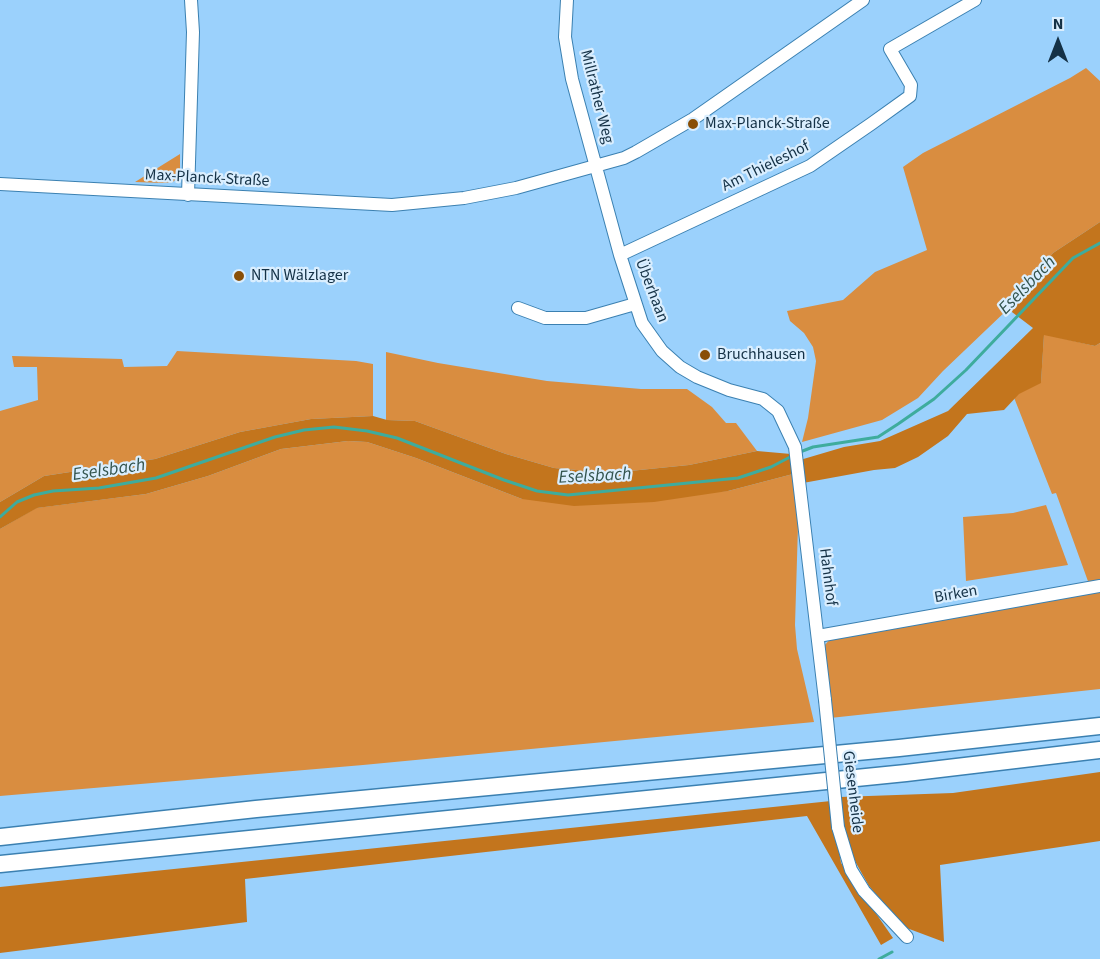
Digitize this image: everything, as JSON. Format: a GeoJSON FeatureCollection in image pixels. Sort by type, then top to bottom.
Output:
{"type":"FeatureCollection","features":[{"type":"Feature","properties":{"kind":"highway"},"geometry":{"type":"LineString","coordinates":[[0,837],[256,809],[899,748],[1100,726]]}},
{"type":"Feature","properties":{"kind":"highway"},"geometry":{"type":"LineString","coordinates":[[0,864],[906,773],[1100,750]]}},
{"type":"Feature","properties":{"kind":"street"},"geometry":{"type":"LineString","coordinates":[[188,195],[193,33],[191,0]]}},
{"type":"Feature","properties":{"kind":"street","name":"Millrather Weg"},"geometry":{"type":"LineString","coordinates":[[567,0],[565,37],[572,79],[596,167]]}},
{"type":"Feature","properties":{"kind":"street","name":"Max-Planck-Straße"},"geometry":{"type":"LineString","coordinates":[[0,184],[392,205],[418,204],[516,189],[624,158],[693,119],[863,0]]}},
{"type":"Feature","properties":{"kind":"street","name":"Am Thieleshof"},"geometry":{"type":"LineString","coordinates":[[620,255],[810,166],[910,96],[911,86],[890,49],[975,0]]}},
{"type":"Feature","properties":{"kind":"street","name":"Überhaan"},"geometry":{"type":"LineString","coordinates":[[596,167],[620,255],[642,323],[662,351],[680,367],[697,377],[729,390],[763,399],[778,411],[796,453]]}},
{"type":"Feature","properties":{"kind":"street"},"geometry":{"type":"LineString","coordinates":[[518,308],[545,318],[586,318],[635,304]]}},
{"type":"Feature","properties":{"kind":"street","name":"Hahnhof"},"geometry":{"type":"LineString","coordinates":[[796,453],[825,700]]}},
{"type":"Feature","properties":{"kind":"street","name":"Birken"},"geometry":{"type":"LineString","coordinates":[[818,636],[1100,586]]}},
{"type":"Feature","properties":{"kind":"street","name":"Giesenheide"},"geometry":{"type":"LineString","coordinates":[[825,700],[838,826],[851,870],[864,891],[907,937]]}},
{"type":"Feature","properties":{"kind":"shaded area"},"geometry":{"type":"Polygon","coordinates":[[[1086,68],[1100,81],[1100,222],[1053,253],[1008,309],[918,398],[882,420],[802,442],[808,418],[816,361],[813,347],[804,333],[790,321],[787,311],[843,300],[875,272],[927,250],[903,167],[923,153],[1086,68]]]}},
{"type":"Feature","properties":{"kind":"shaded area"},"geometry":{"type":"Polygon","coordinates":[[[180,154],[180,169],[173,182],[135,182],[180,154]]]}},
{"type":"Feature","properties":{"kind":"shaded area"},"geometry":{"type":"Polygon","coordinates":[[[1100,222],[1100,343],[1095,346],[1044,335],[1041,383],[1019,394],[1004,410],[967,414],[948,436],[918,457],[895,468],[803,483],[800,460],[844,447],[880,441],[948,411],[1033,328],[1008,309],[1053,253],[1100,222]]]}},
{"type":"Feature","properties":{"kind":"shaded area"},"geometry":{"type":"Polygon","coordinates":[[[1044,334],[1095,346],[1100,343],[1100,581],[1089,584],[1056,493],[1052,494],[1013,395],[1041,382],[1044,334]]]}},
{"type":"Feature","properties":{"kind":"shaded area"},"geometry":{"type":"Polygon","coordinates":[[[177,351],[356,361],[373,364],[373,416],[311,419],[240,432],[155,459],[44,476],[0,502],[0,411],[38,400],[37,367],[14,367],[12,356],[122,359],[124,367],[167,366],[177,351]]]}},
{"type":"Feature","properties":{"kind":"shaded area"},"geometry":{"type":"Polygon","coordinates":[[[386,352],[547,381],[641,389],[687,389],[712,407],[726,423],[736,423],[757,451],[689,465],[610,473],[554,468],[506,454],[415,421],[386,420],[386,352]]]}},
{"type":"Feature","properties":{"kind":"shaded area"},"geometry":{"type":"Polygon","coordinates":[[[373,416],[387,420],[415,421],[506,454],[554,468],[610,473],[689,465],[757,451],[791,454],[793,474],[728,491],[654,502],[574,506],[522,499],[416,458],[367,442],[348,441],[281,449],[208,476],[146,494],[37,508],[0,529],[0,502],[44,476],[155,459],[240,432],[311,419],[373,416]]]}},
{"type":"Feature","properties":{"kind":"shaded area"},"geometry":{"type":"Polygon","coordinates":[[[348,441],[367,442],[416,458],[522,499],[728,491],[793,474],[798,526],[795,625],[797,649],[814,722],[363,765],[0,796],[0,529],[36,508],[146,494],[208,476],[281,449],[348,441]]]}},
{"type":"Feature","properties":{"kind":"shaded area"},"geometry":{"type":"Polygon","coordinates":[[[1046,505],[1068,565],[966,581],[963,517],[1013,513],[1046,505]]]}},
{"type":"Feature","properties":{"kind":"shaded area"},"geometry":{"type":"Polygon","coordinates":[[[1100,590],[1100,689],[830,718],[824,646],[832,637],[1100,590]]]}},
{"type":"Feature","properties":{"kind":"shaded area"},"geometry":{"type":"Polygon","coordinates":[[[1100,772],[1100,841],[940,865],[944,942],[904,927],[869,886],[845,837],[840,797],[953,793],[1100,772]]]}},
{"type":"Feature","properties":{"kind":"shaded area"},"geometry":{"type":"Polygon","coordinates":[[[831,801],[841,863],[893,938],[881,945],[807,816],[245,879],[247,922],[0,953],[0,887],[831,801]]]}},
{"type":"Feature","properties":{"kind":"waterway","name":"Eselsbach"},"geometry":{"type":"LineString","coordinates":[[800,452],[813,447],[878,437],[934,399],[966,370],[1073,258],[1100,243]]}},
{"type":"Feature","properties":{"kind":"waterway","name":"Eselsbach"},"geometry":{"type":"LineString","coordinates":[[0,517],[17,502],[34,495],[53,491],[99,488],[156,478],[275,437],[304,430],[334,427],[397,438],[504,480],[537,491],[568,495],[738,478],[771,467],[792,456]]}},
{"type":"Feature","properties":{"kind":"waterway"},"geometry":{"type":"LineString","coordinates":[[879,959],[892,952]]}},
{"type":"Feature","properties":{"kind":"place","name":"Max-Planck-Straße"},"geometry":{"type":"Point","coordinates":[693,124]}},
{"type":"Feature","properties":{"kind":"place","name":"NTN Wälzlager"},"geometry":{"type":"Point","coordinates":[239,276]}},
{"type":"Feature","properties":{"kind":"place","name":"Bruchhausen"},"geometry":{"type":"Point","coordinates":[705,355]}}]}
